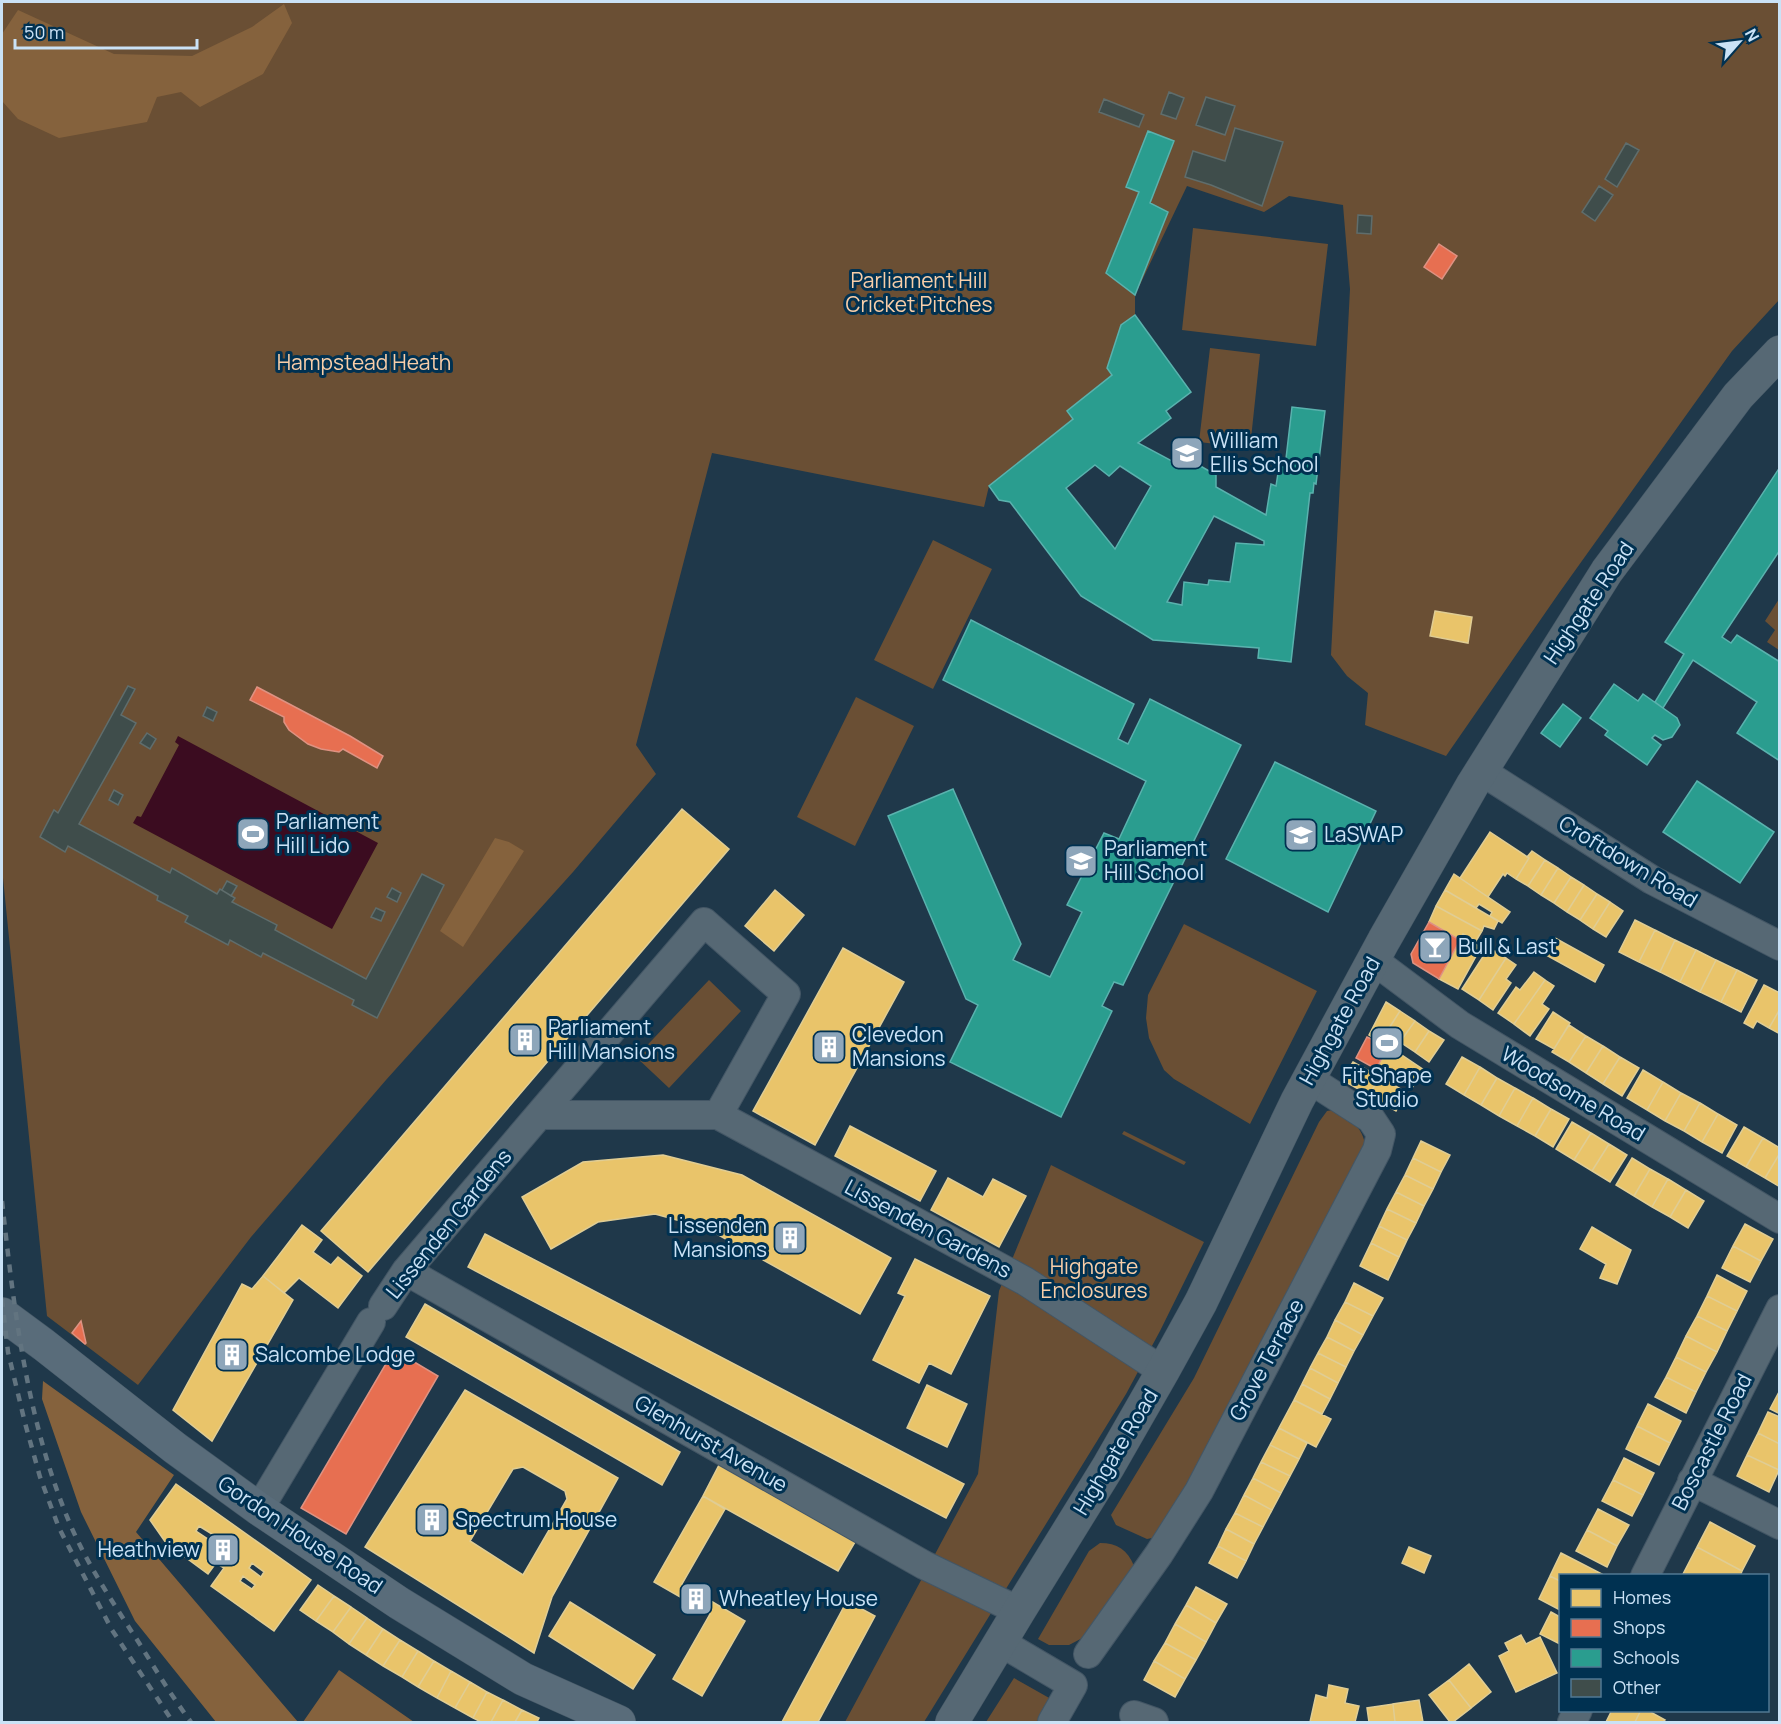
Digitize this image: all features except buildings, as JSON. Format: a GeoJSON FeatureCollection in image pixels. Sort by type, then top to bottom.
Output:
{"type":"FeatureCollection","features":[{"type":"Feature","properties":{"kind":"main road","name":"Gordon House Road"},"geometry":{"type":"LineString","coordinates":[[2,1314],[175,1448],[259,1509],[399,1603],[523,1679],[620,1722]]}},
{"type":"Feature","properties":{"kind":"street","name":"Highgate Road"},"geometry":{"type":"LineString","coordinates":[[952,1722],[1090,1497],[1163,1371],[1201,1302],[1296,1101],[1481,771],[1607,571],[1738,396],[1779,352]]}},
{"type":"Feature","properties":{"kind":"street","name":"Croftdown Road"},"geometry":{"type":"LineString","coordinates":[[1481,771],[1652,880],[1779,946]]}},
{"type":"Feature","properties":{"kind":"street","name":"Lissenden Gardens"},"geometry":{"type":"LineString","coordinates":[[259,1509],[377,1314],[406,1271],[704,922],[786,994],[718,1115]]}},
{"type":"Feature","properties":{"kind":"street","name":"Woodsome Road"},"geometry":{"type":"LineString","coordinates":[[1373,960],[1460,1025],[1779,1219]]}},
{"type":"Feature","properties":{"kind":"street","name":"Grove Terrace"},"geometry":{"type":"LineString","coordinates":[[1088,1654],[1159,1554],[1199,1491],[1377,1150],[1381,1134],[1371,1119],[1309,1079]]}},
{"type":"Feature","properties":{"kind":"street","name":"Lissenden Gardens"},"geometry":{"type":"LineString","coordinates":[[539,1115],[718,1115],[1025,1281],[1163,1371]]}},
{"type":"Feature","properties":{"kind":"street","name":"Glenhurst Avenue"},"geometry":{"type":"LineString","coordinates":[[406,1271],[924,1564],[1019,1611]]}},
{"type":"Feature","properties":{"kind":"street","name":"Boscastle Road"},"geometry":{"type":"LineString","coordinates":[[1646,1574],[1779,1308]]}},
{"type":"Feature","properties":{"kind":"street"},"geometry":{"type":"LineString","coordinates":[[1692,1481],[1779,1525]]}},
{"type":"Feature","properties":{"kind":"street"},"geometry":{"type":"LineString","coordinates":[[1000,1642],[1073,1685],[1052,1722]]}},
{"type":"Feature","properties":{"kind":"green space","name":"Hampstead Heath"},"geometry":{"type":"Polygon","coordinates":[[[2,2],[1779,2],[1779,300],[1732,351],[1446,756],[1365,725],[1368,693],[1347,676],[1331,655],[1350,289],[1343,205],[1289,196],[1264,212],[1187,186],[1135,295],[1135,315],[1121,325],[1107,368],[1112,375],[1067,411],[1073,419],[989,486],[984,507],[712,453],[636,745],[656,774],[573,872],[386,1080],[251,1237],[138,1385],[47,1316],[2,868],[2,2]]]}},
{"type":"Feature","properties":{"kind":"green space"},"geometry":{"type":"Polygon","coordinates":[[[1193,228],[1328,244],[1316,346],[1182,330],[1193,228]]]}},
{"type":"Feature","properties":{"kind":"green space"},"geometry":{"type":"Polygon","coordinates":[[[1210,348],[1260,354],[1250,448],[1199,442],[1210,348]]]}},
{"type":"Feature","properties":{"kind":"green space"},"geometry":{"type":"Polygon","coordinates":[[[933,540],[992,569],[933,689],[874,660],[933,540]]]}},
{"type":"Feature","properties":{"kind":"green space"},"geometry":{"type":"Polygon","coordinates":[[[1779,599],[1779,650],[1767,642],[1775,630],[1765,621],[1779,599]]]}},
{"type":"Feature","properties":{"kind":"green space"},"geometry":{"type":"Polygon","coordinates":[[[856,697],[914,726],[855,846],[797,817],[856,697]]]}},
{"type":"Feature","properties":{"kind":"green space"},"geometry":{"type":"Polygon","coordinates":[[[1184,924],[1317,991],[1250,1124],[1174,1079],[1164,1070],[1149,1038],[1146,1018],[1148,995],[1184,924]]]}},
{"type":"Feature","properties":{"kind":"green space"},"geometry":{"type":"Polygon","coordinates":[[[709,980],[741,1011],[669,1088],[636,1057],[709,980]]]}},
{"type":"Feature","properties":{"kind":"green space"},"geometry":{"type":"Polygon","coordinates":[[[1333,1110],[1361,1131],[1367,1154],[1157,1537],[1147,1539],[1116,1525],[1111,1515],[1194,1378],[1319,1122],[1327,1111],[1333,1110]]]}},
{"type":"Feature","properties":{"kind":"green space"},"geometry":{"type":"Polygon","coordinates":[[[1124,1131],[1186,1162],[1184,1165],[1122,1134],[1124,1131]]]}},
{"type":"Feature","properties":{"kind":"green space","name":"Highgate Enclosures"},"geometry":{"type":"Polygon","coordinates":[[[1051,1165],[1204,1242],[1126,1394],[924,1722],[845,1722],[978,1474],[999,1291],[1051,1165]]]}},
{"type":"Feature","properties":{"kind":"green space"},"geometry":{"type":"Polygon","coordinates":[[[1100,1543],[1112,1544],[1121,1549],[1129,1556],[1134,1566],[1092,1633],[1069,1645],[1049,1645],[1038,1639],[1089,1551],[1100,1543]]]}},
{"type":"Feature","properties":{"kind":"green space"},"geometry":{"type":"Polygon","coordinates":[[[1014,1678],[1051,1699],[1043,1722],[986,1722],[1014,1678]]]}},
{"type":"Feature","properties":{"kind":"shaded area"},"geometry":{"type":"Polygon","coordinates":[[[284,4],[292,23],[263,74],[200,107],[181,92],[157,97],[147,122],[59,138],[18,119],[2,101],[2,34],[18,10],[114,54],[192,56],[252,27],[284,4]]]}},
{"type":"Feature","properties":{"kind":"shaded area"},"geometry":{"type":"Polygon","coordinates":[[[178,736],[378,843],[332,929],[133,823],[137,816],[141,817],[179,745],[175,742],[178,736]]]}},
{"type":"Feature","properties":{"kind":"shaded area"},"geometry":{"type":"Polygon","coordinates":[[[495,838],[509,842],[524,851],[463,947],[440,931],[495,838]]]}},
{"type":"Feature","properties":{"kind":"shaded area"},"geometry":{"type":"Polygon","coordinates":[[[43,1381],[174,1475],[136,1532],[298,1722],[216,1722],[135,1621],[81,1512],[42,1399],[43,1381]]]}},
{"type":"Feature","properties":{"kind":"shaded area"},"geometry":{"type":"Polygon","coordinates":[[[339,1670],[414,1722],[303,1722],[339,1670]]]}},
{"type":"Feature","properties":{"kind":"railway"},"geometry":{"type":"LineString","coordinates":[[2,1201],[24,1365],[43,1446],[55,1485],[77,1540],[94,1572],[191,1722]]}},
{"type":"Feature","properties":{"kind":"railway"},"geometry":{"type":"LineString","coordinates":[[2,1299],[8,1352],[25,1423],[40,1477],[59,1528],[112,1630],[173,1722]]}},
{"type":"Feature","properties":{"kind":"place","name":"William Ellis School"},"geometry":{"type":"Point","coordinates":[1187,453]}},
{"type":"Feature","properties":{"kind":"place","name":"Parliament Hill Lido"},"geometry":{"type":"Point","coordinates":[253,834]}},
{"type":"Feature","properties":{"kind":"place","name":"LaSWAP"},"geometry":{"type":"Point","coordinates":[1301,835]}},
{"type":"Feature","properties":{"kind":"place","name":"Parliament Hill School"},"geometry":{"type":"Point","coordinates":[1081,861]}},
{"type":"Feature","properties":{"kind":"place","name":"Bull & Last"},"geometry":{"type":"Point","coordinates":[1435,947]}},
{"type":"Feature","properties":{"kind":"place","name":"Parliament Hill Mansions"},"geometry":{"type":"Point","coordinates":[525,1040]}},
{"type":"Feature","properties":{"kind":"place","name":"Fit Shape Studio"},"geometry":{"type":"Point","coordinates":[1387,1043]}},
{"type":"Feature","properties":{"kind":"place","name":"Clevedon Mansions"},"geometry":{"type":"Point","coordinates":[829,1047]}},
{"type":"Feature","properties":{"kind":"place","name":"Lissenden Mansions"},"geometry":{"type":"Point","coordinates":[790,1238]}},
{"type":"Feature","properties":{"kind":"place","name":"Salcombe Lodge"},"geometry":{"type":"Point","coordinates":[232,1355]}},
{"type":"Feature","properties":{"kind":"place","name":"Spectrum House"},"geometry":{"type":"Point","coordinates":[432,1520]}},
{"type":"Feature","properties":{"kind":"place","name":"Heathview"},"geometry":{"type":"Point","coordinates":[223,1550]}},
{"type":"Feature","properties":{"kind":"place","name":"Wheatley House"},"geometry":{"type":"Point","coordinates":[696,1599]}},
{"type":"Feature","properties":{"kind":"park label","name":"Parliament Hill Cricket Pitches"},"geometry":{"type":"Point","coordinates":[919,293]}}]}
